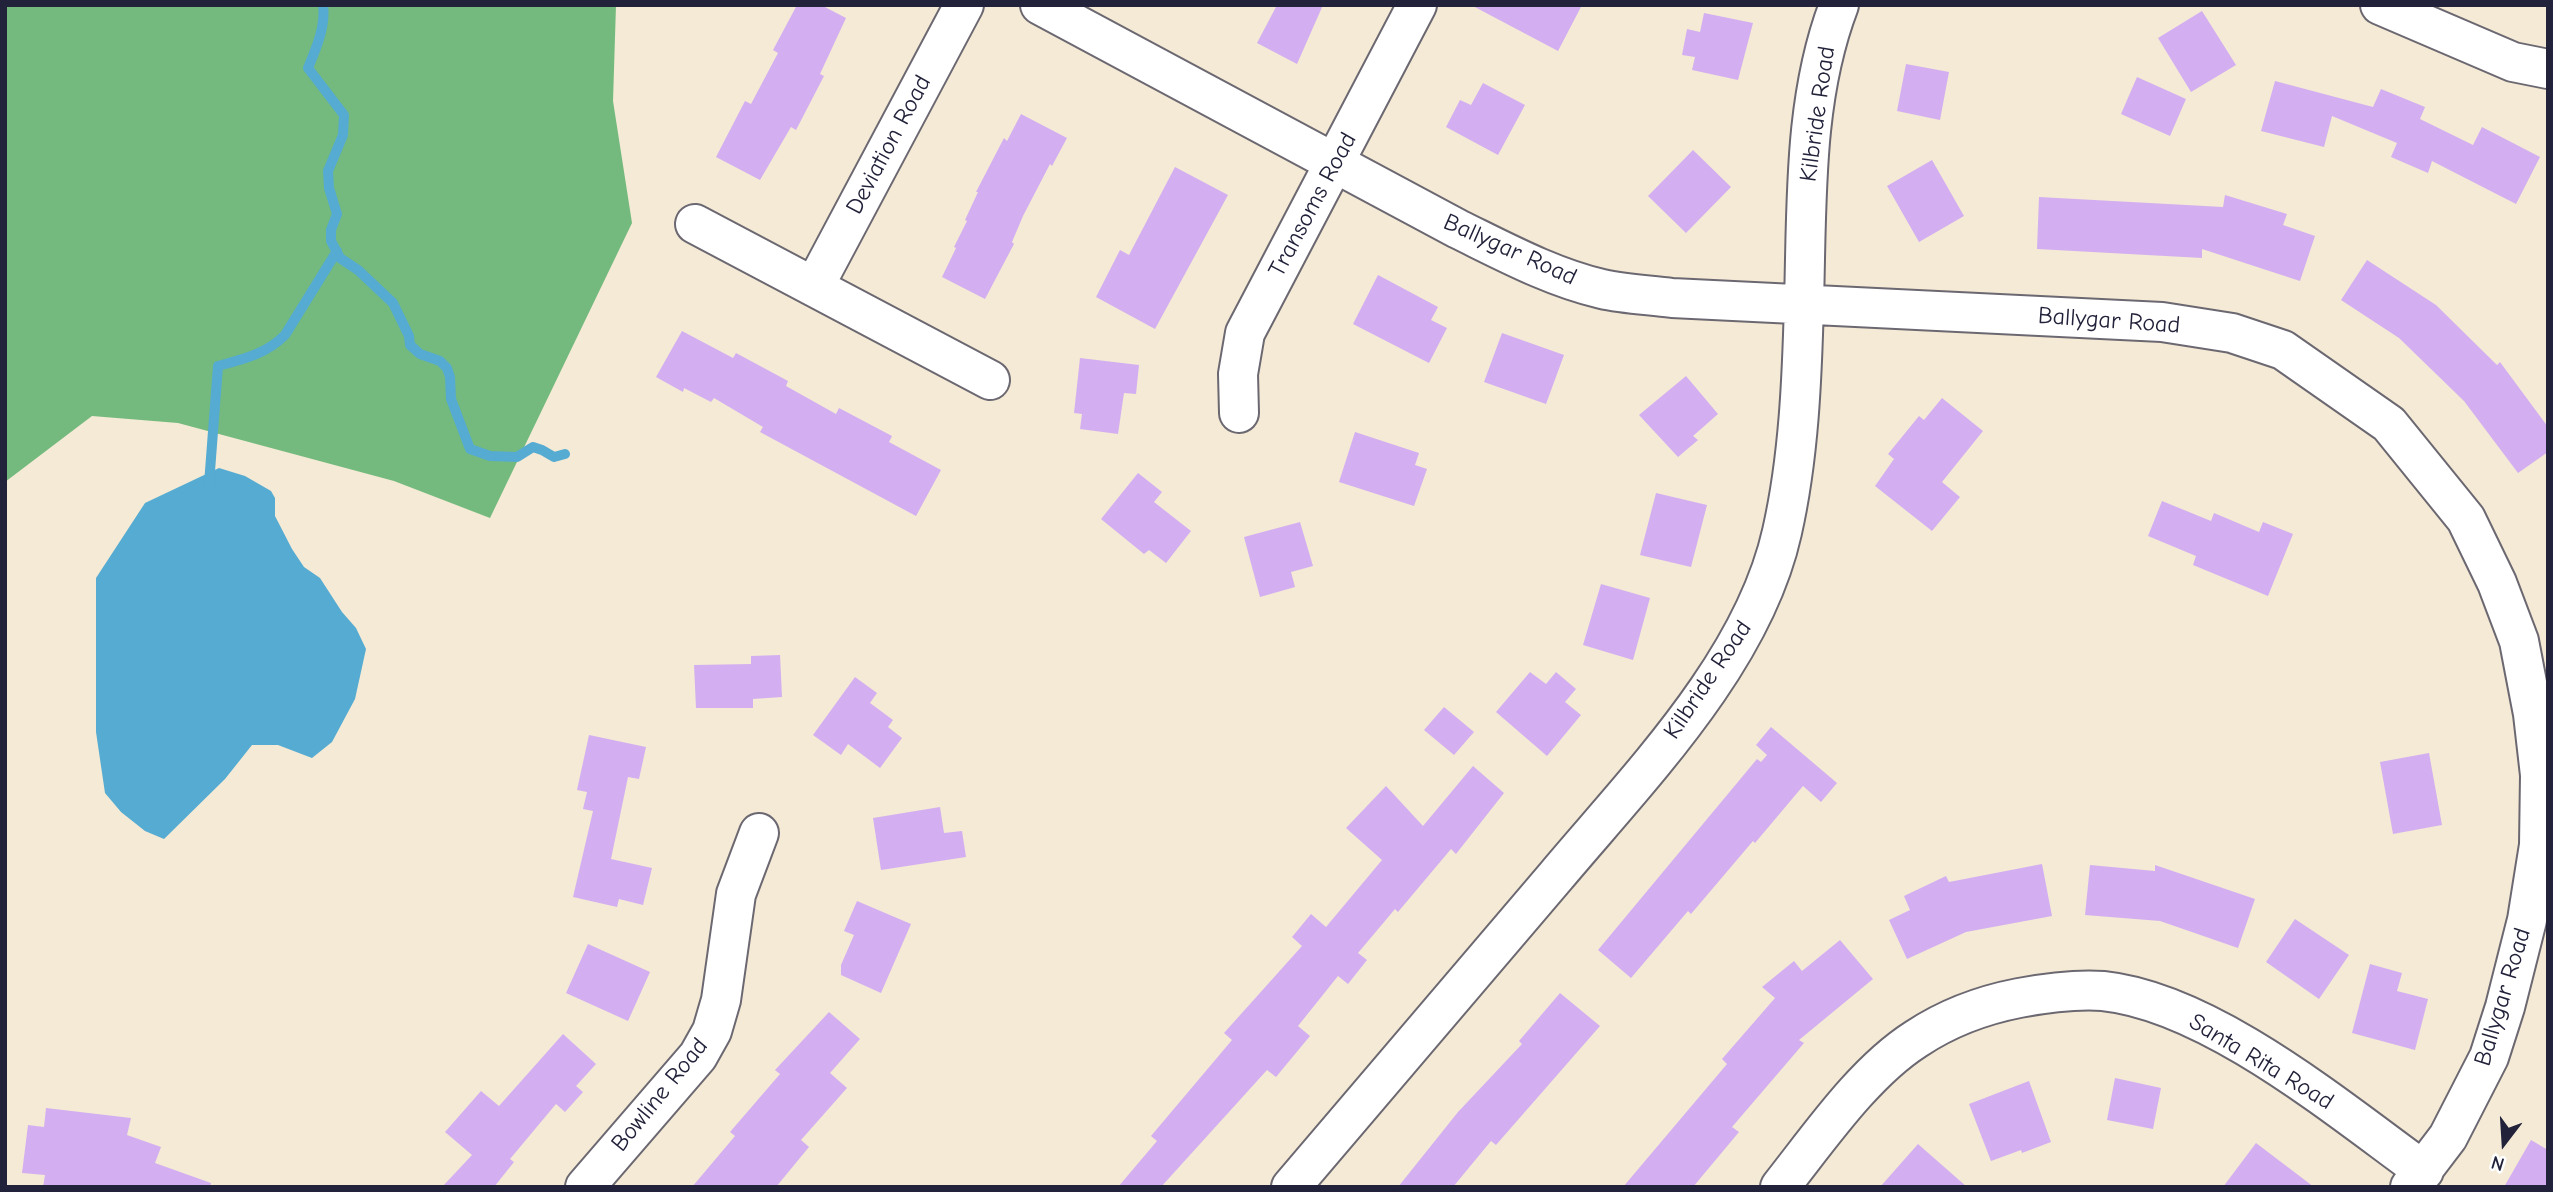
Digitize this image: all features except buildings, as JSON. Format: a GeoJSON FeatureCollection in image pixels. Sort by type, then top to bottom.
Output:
{"type":"FeatureCollection","features":[{"type":"Feature","properties":{"kind":"street","name":"Deviation Road"},"geometry":{"type":"LineString","coordinates":[[815,285],[964,5]]}},
{"type":"Feature","properties":{"kind":"street","name":"Ballygar Road"},"geometry":{"type":"LineString","coordinates":[[1040,5],[1508,254],[1569,279],[1604,289],[1672,298],[2162,321],[2244,337],[2283,350],[2389,424],[2466,519],[2497,583],[2519,641],[2533,714],[2540,775],[2539,845],[2526,920],[2505,1007],[2489,1057],[2448,1137],[2417,1179]]}},
{"type":"Feature","properties":{"kind":"street","name":"Transoms Road"},"geometry":{"type":"LineString","coordinates":[[1239,413],[1238,374],[1245,333],[1418,5]]}},
{"type":"Feature","properties":{"kind":"street","name":"Kilbride Road"},"geometry":{"type":"LineString","coordinates":[[1291,1187],[1677,732],[1740,641],[1763,592],[1782,536],[1794,471],[1811,133],[1818,75],[1839,5]]}},
{"type":"Feature","properties":{"kind":"street"},"geometry":{"type":"LineString","coordinates":[[2380,5],[2513,62],[2548,69]]}},
{"type":"Feature","properties":{"kind":"street"},"geometry":{"type":"LineString","coordinates":[[695,224],[815,285],[990,380]]}},
{"type":"Feature","properties":{"kind":"street","name":"Bowline Road"},"geometry":{"type":"LineString","coordinates":[[585,1187],[698,1056],[712,1031],[721,1000],[736,894],[759,834]]}},
{"type":"Feature","properties":{"kind":"street","name":"Santa Rita Road"},"geometry":{"type":"LineString","coordinates":[[1780,1187],[1872,1075],[1915,1039],[1958,1017],[1998,1002],[2052,992],[2103,991],[2155,1002],[2202,1022],[2266,1059],[2417,1179]]}},
{"type":"Feature","properties":{"kind":"green space"},"geometry":{"type":"Polygon","coordinates":[[[5,5],[616,5],[613,101],[632,223],[490,518],[394,481],[178,423],[92,416],[5,482],[5,5]]]}},
{"type":"Feature","properties":{"kind":"water"},"geometry":{"type":"Polygon","coordinates":[[[219,468],[245,476],[271,491],[275,498],[275,516],[292,549],[304,567],[320,578],[356,628],[366,649],[355,699],[332,742],[312,758],[278,745],[252,745],[225,779],[164,839],[145,831],[121,812],[105,793],[96,732],[96,578],[145,503],[219,468]]]}},
{"type":"Feature","properties":{"kind":"waterway"},"geometry":{"type":"LineString","coordinates":[[323,5],[322,29],[308,68],[344,115],[343,135],[328,171],[329,188],[337,214],[331,230],[331,241],[340,258],[358,270],[393,303],[409,336],[410,345],[420,354],[440,361],[447,368],[451,399],[470,449],[490,456],[517,457],[533,447],[554,457],[565,454]]}},
{"type":"Feature","properties":{"kind":"waterway"},"geometry":{"type":"LineString","coordinates":[[209,484],[218,366],[246,358],[278,342],[337,251]]}}]}
